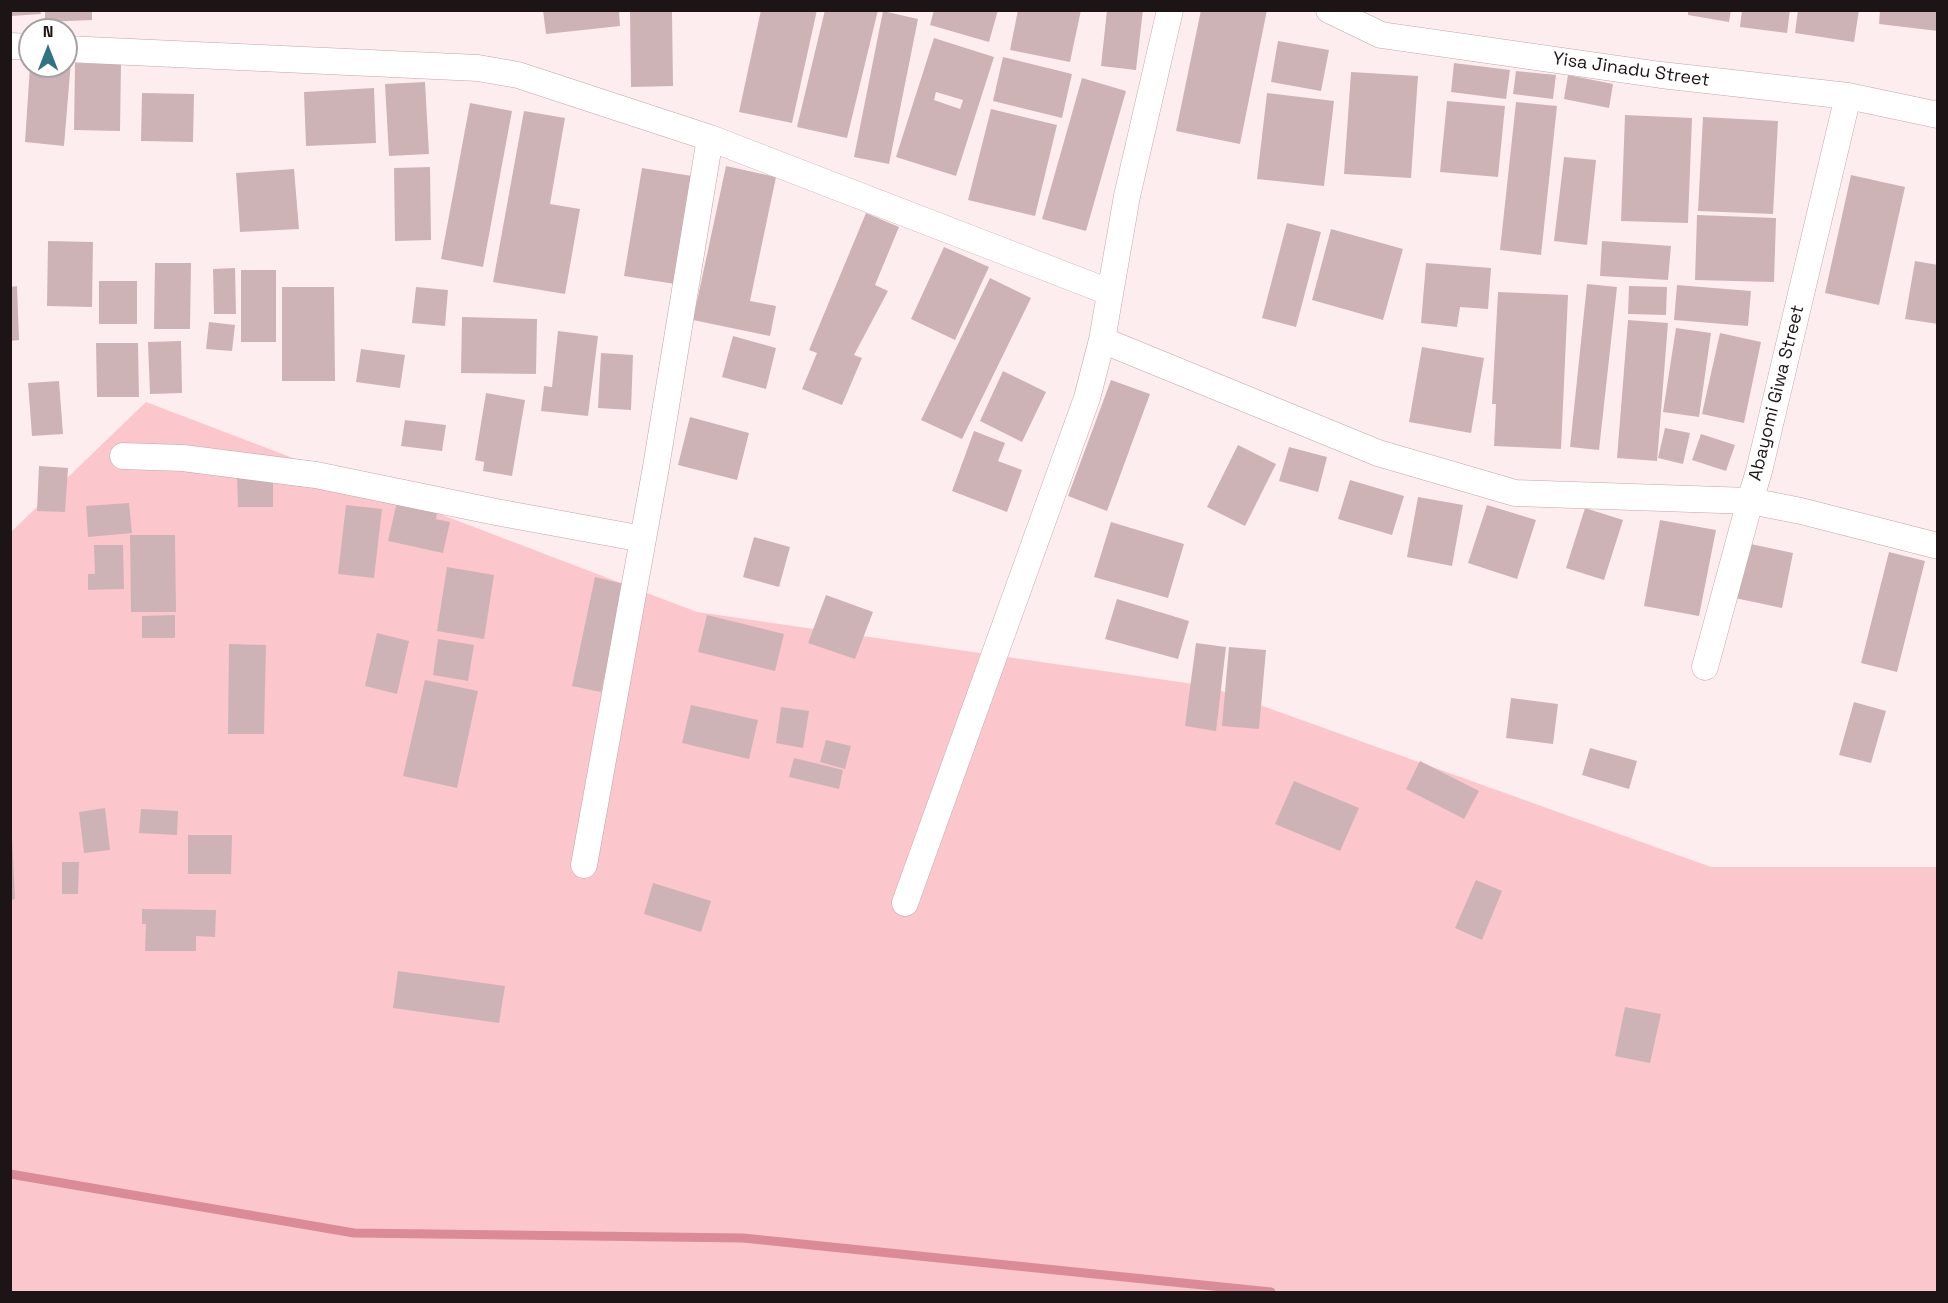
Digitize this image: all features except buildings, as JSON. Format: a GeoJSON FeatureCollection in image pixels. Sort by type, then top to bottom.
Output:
{"type":"FeatureCollection","features":[{"type":"Feature","properties":{"kind":"street"},"geometry":{"type":"LineString","coordinates":[[904,903],[1087,398],[1102,340],[1127,196],[1170,10]]}},
{"type":"Feature","properties":{"kind":"street","name":"Yisa Jinadu Street"},"geometry":{"type":"LineString","coordinates":[[1329,10],[1381,35],[1661,75],[1848,96],[1938,115]]}},
{"type":"Feature","properties":{"kind":"street"},"geometry":{"type":"LineString","coordinates":[[78,50],[478,68],[518,75],[710,138],[1109,292]]}},
{"type":"Feature","properties":{"kind":"street","name":"Abayomi Giwa Street"},"geometry":{"type":"LineString","coordinates":[[1848,96],[1760,471],[1750,501],[1801,511],[1938,546]]}},
{"type":"Feature","properties":{"kind":"street"},"geometry":{"type":"LineString","coordinates":[[584,865],[643,539],[710,138]]}},
{"type":"Feature","properties":{"kind":"street"},"geometry":{"type":"LineString","coordinates":[[1102,340],[1378,453],[1515,493],[1750,501],[1705,667]]}},
{"type":"Feature","properties":{"kind":"street"},"geometry":{"type":"LineString","coordinates":[[123,456],[183,458],[316,475],[643,539]]}},
{"type":"Feature","properties":{"kind":"shaded area"},"geometry":{"type":"Polygon","coordinates":[[[146,402],[697,612],[1207,686],[1711,867],[1937,867],[1937,1292],[11,1292],[11,532],[146,402]]]}},
{"type":"Feature","properties":{"kind":"waterway"},"geometry":{"type":"LineString","coordinates":[[10,1174],[354,1233],[743,1238],[1271,1292]]}}]}
